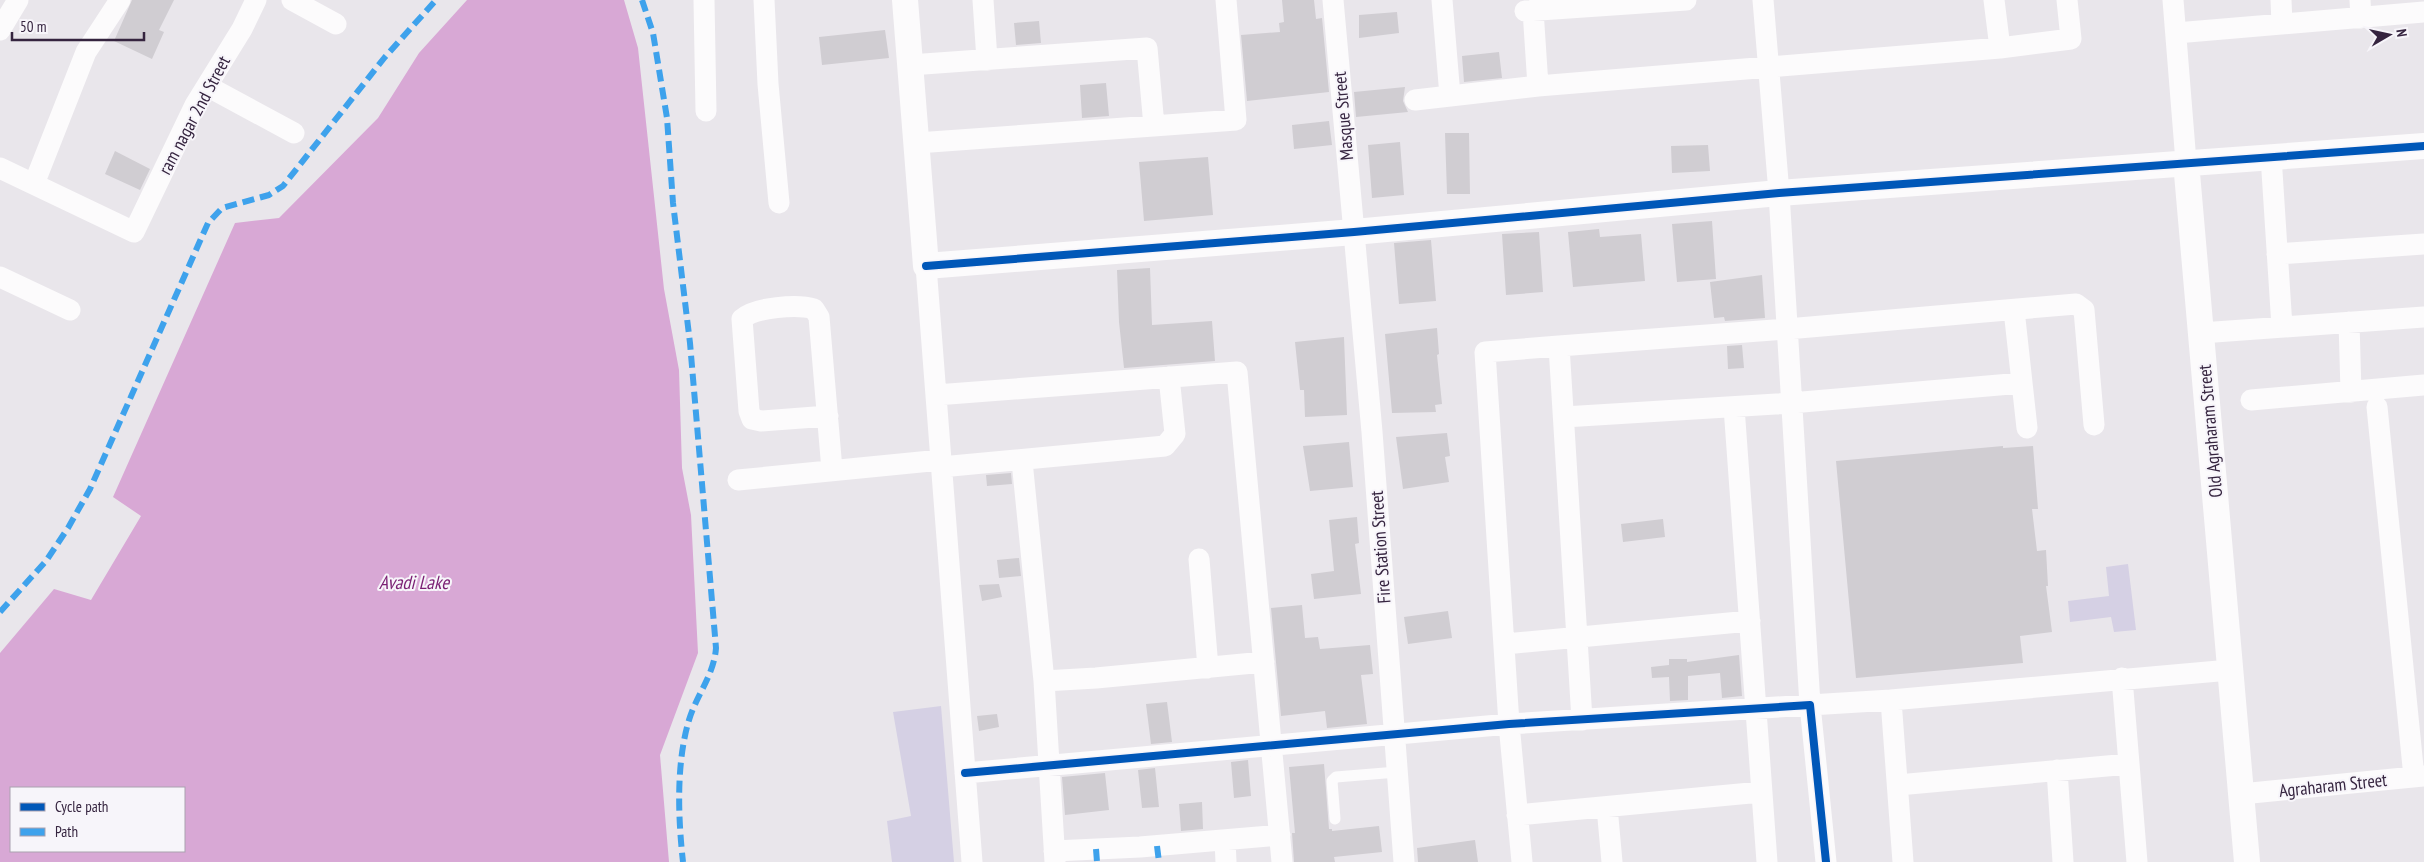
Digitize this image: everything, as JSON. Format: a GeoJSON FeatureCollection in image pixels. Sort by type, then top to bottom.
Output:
{"type":"FeatureCollection","features":[{"type":"Feature","properties":{"kind":"street"},"geometry":{"type":"LineString","coordinates":[[0,30],[18,0]]}},
{"type":"Feature","properties":{"kind":"street"},"geometry":{"type":"LineString","coordinates":[[0,168],[34,184],[86,52],[120,0]]}},
{"type":"Feature","properties":{"kind":"street","name":"ram nagar 2nd Street"},"geometry":{"type":"LineString","coordinates":[[34,184],[134,232],[195,105],[242,29],[256,0]]}},
{"type":"Feature","properties":{"kind":"street"},"geometry":{"type":"LineString","coordinates":[[292,0],[336,24]]}},
{"type":"Feature","properties":{"kind":"street"},"geometry":{"type":"LineString","coordinates":[[704,0],[706,111]]}},
{"type":"Feature","properties":{"kind":"street"},"geometry":{"type":"LineString","coordinates":[[764,0],[768,84],[779,204]]}},
{"type":"Feature","properties":{"kind":"street"},"geometry":{"type":"LineString","coordinates":[[905,0],[972,862]]}},
{"type":"Feature","properties":{"kind":"street"},"geometry":{"type":"LineString","coordinates":[[983,0],[987,60]]}},
{"type":"Feature","properties":{"kind":"street"},"geometry":{"type":"LineString","coordinates":[[916,143],[1236,120],[1226,0]]}},
{"type":"Feature","properties":{"kind":"street","name":"Masque Street"},"geometry":{"type":"LineString","coordinates":[[1333,0],[1354,232]]}},
{"type":"Feature","properties":{"kind":"street"},"geometry":{"type":"LineString","coordinates":[[1442,0],[1450,96]]}},
{"type":"Feature","properties":{"kind":"street"},"geometry":{"type":"LineString","coordinates":[[1538,86],[1529,11],[1686,0]]}},
{"type":"Feature","properties":{"kind":"street"},"geometry":{"type":"LineString","coordinates":[[1763,0],[1779,193],[1810,704],[1826,862]]}},
{"type":"Feature","properties":{"kind":"street"},"geometry":{"type":"LineString","coordinates":[[1994,0],[2000,48]]}},
{"type":"Feature","properties":{"kind":"street"},"geometry":{"type":"LineString","coordinates":[[1416,100],[1538,86],[2000,48],[2071,39],[2067,0]]}},
{"type":"Feature","properties":{"kind":"street","name":"Old Agraharam Street"},"geometry":{"type":"LineString","coordinates":[[2173,0],[2247,862]]}},
{"type":"Feature","properties":{"kind":"street"},"geometry":{"type":"LineString","coordinates":[[2281,0],[2282,24]]}},
{"type":"Feature","properties":{"kind":"street"},"geometry":{"type":"LineString","coordinates":[[2176,33],[2282,24],[2361,9],[2424,12]]}},
{"type":"Feature","properties":{"kind":"street"},"geometry":{"type":"LineString","coordinates":[[910,65],[1147,48],[1154,126]]}},
{"type":"Feature","properties":{"kind":"street"},"geometry":{"type":"LineString","coordinates":[[207,86],[294,133]]}},
{"type":"Feature","properties":{"kind":"street"},"geometry":{"type":"LineString","coordinates":[[926,266],[1354,232],[1779,193],[2424,146]]}},
{"type":"Feature","properties":{"kind":"street"},"geometry":{"type":"LineString","coordinates":[[2271,156],[2282,327]]}},
{"type":"Feature","properties":{"kind":"street","name":"Fire Station Street"},"geometry":{"type":"LineString","coordinates":[[1354,232],[1372,432],[1404,862]]}},
{"type":"Feature","properties":{"kind":"street"},"geometry":{"type":"LineString","coordinates":[[2277,254],[2424,244]]}},
{"type":"Feature","properties":{"kind":"street"},"geometry":{"type":"LineString","coordinates":[[0,277],[70,310]]}},
{"type":"Feature","properties":{"kind":"street"},"geometry":{"type":"LineString","coordinates":[[1522,862],[1509,724],[1486,352],[2076,304],[2084,310],[2094,425]]}},
{"type":"Feature","properties":{"kind":"street"},"geometry":{"type":"LineString","coordinates":[[828,416],[761,421],[752,419],[749,411],[742,319],[749,313],[804,306],[814,309],[819,317],[828,416],[832,470]]}},
{"type":"Feature","properties":{"kind":"street"},"geometry":{"type":"LineString","coordinates":[[2014,310],[2027,428]]}},
{"type":"Feature","properties":{"kind":"street"},"geometry":{"type":"LineString","coordinates":[[2202,333],[2424,317]]}},
{"type":"Feature","properties":{"kind":"street"},"geometry":{"type":"LineString","coordinates":[[2349,322],[2351,392]]}},
{"type":"Feature","properties":{"kind":"street"},"geometry":{"type":"LineString","coordinates":[[1559,346],[1582,720]]}},
{"type":"Feature","properties":{"kind":"street"},"geometry":{"type":"LineString","coordinates":[[936,395],[1237,372],[1282,862]]}},
{"type":"Feature","properties":{"kind":"street"},"geometry":{"type":"LineString","coordinates":[[738,480],[832,470],[941,463],[1022,461],[1165,446],[1175,434],[1169,377]]}},
{"type":"Feature","properties":{"kind":"street"},"geometry":{"type":"LineString","coordinates":[[1564,418],[1791,403],[2022,384]]}},
{"type":"Feature","properties":{"kind":"street"},"geometry":{"type":"LineString","coordinates":[[2251,400],[2424,385]]}},
{"type":"Feature","properties":{"kind":"street"},"geometry":{"type":"LineString","coordinates":[[1734,407],[1767,862]]}},
{"type":"Feature","properties":{"kind":"street"},"geometry":{"type":"LineString","coordinates":[[2377,407],[2416,709],[2419,776]]}},
{"type":"Feature","properties":{"kind":"street"},"geometry":{"type":"LineString","coordinates":[[1022,461],[1044,681],[1054,857],[1158,854],[1225,840],[1280,835]]}},
{"type":"Feature","properties":{"kind":"street"},"geometry":{"type":"LineString","coordinates":[[1199,558],[1208,668]]}},
{"type":"Feature","properties":{"kind":"street"},"geometry":{"type":"LineString","coordinates":[[1505,644],[1750,621]]}},
{"type":"Feature","properties":{"kind":"street"},"geometry":{"type":"LineString","coordinates":[[1044,681],[1264,662]]}},
{"type":"Feature","properties":{"kind":"street"},"geometry":{"type":"LineString","coordinates":[[965,773],[1509,724],[1891,700],[2122,678],[2230,670]]}},
{"type":"Feature","properties":{"kind":"street"},"geometry":{"type":"LineString","coordinates":[[2122,678],[2137,862]]}},
{"type":"Feature","properties":{"kind":"street"},"geometry":{"type":"LineString","coordinates":[[1891,700],[1903,862]]}},
{"type":"Feature","properties":{"kind":"street"},"geometry":{"type":"LineString","coordinates":[[1898,785],[2129,764]]}},
{"type":"Feature","properties":{"kind":"street"},"geometry":{"type":"LineString","coordinates":[[2057,770],[2063,862]]}},
{"type":"Feature","properties":{"kind":"street","name":"Agraharam Street"},"geometry":{"type":"LineString","coordinates":[[2241,794],[2419,776]]}},
{"type":"Feature","properties":{"kind":"street"},"geometry":{"type":"LineString","coordinates":[[1517,815],[1761,792]]}},
{"type":"Feature","properties":{"kind":"street"},"geometry":{"type":"LineString","coordinates":[[1607,807],[1612,862]]}},
{"type":"Feature","properties":{"kind":"street"},"geometry":{"type":"LineString","coordinates":[[1225,840],[1226,862]]}},
{"type":"Feature","properties":{"kind":"lane"},"geometry":{"type":"LineString","coordinates":[[1335,819],[1332,781],[1336,777],[1397,772]]}},
{"type":"Feature","properties":{"kind":"shaded area"},"geometry":{"type":"Polygon","coordinates":[[[2128,564],[2136,630],[2114,632],[2111,617],[2070,622],[2068,601],[2109,596],[2106,567],[2128,564]]]}},
{"type":"Feature","properties":{"kind":"shaded area"},"geometry":{"type":"Polygon","coordinates":[[[941,706],[954,862],[892,862],[887,821],[911,816],[893,712],[941,706]]]}},
{"type":"Feature","properties":{"kind":"water","name":"Avadi Lake"},"geometry":{"type":"Polygon","coordinates":[[[467,0],[624,0],[638,48],[664,289],[679,370],[682,468],[691,515],[698,653],[660,755],[669,862],[0,862],[0,653],[54,589],[91,600],[141,516],[113,497],[235,223],[279,218],[378,118],[419,53],[467,0]]]}},
{"type":"Feature","properties":{"kind":"building"},"geometry":{"type":"Polygon","coordinates":[[[132,0],[174,0],[159,30],[164,32],[152,59],[114,41],[132,0]]]}},
{"type":"Feature","properties":{"kind":"building"},"geometry":{"type":"Polygon","coordinates":[[[1282,0],[1314,0],[1316,19],[1322,18],[1329,92],[1247,101],[1241,35],[1280,32],[1279,23],[1284,22],[1282,0]]]}},
{"type":"Feature","properties":{"kind":"building"},"geometry":{"type":"Polygon","coordinates":[[[1397,12],[1399,33],[1359,38],[1359,15],[1397,12]]]}},
{"type":"Feature","properties":{"kind":"building"},"geometry":{"type":"Polygon","coordinates":[[[1039,21],[1041,43],[1016,45],[1014,23],[1039,21]]]}},
{"type":"Feature","properties":{"kind":"building"},"geometry":{"type":"Polygon","coordinates":[[[885,30],[889,58],[822,65],[819,37],[885,30]]]}},
{"type":"Feature","properties":{"kind":"building"},"geometry":{"type":"Polygon","coordinates":[[[1499,52],[1502,78],[1464,82],[1462,56],[1499,52]]]}},
{"type":"Feature","properties":{"kind":"building"},"geometry":{"type":"Polygon","coordinates":[[[1106,83],[1109,116],[1082,118],[1080,85],[1106,83]]]}},
{"type":"Feature","properties":{"kind":"building"},"geometry":{"type":"Polygon","coordinates":[[[1405,87],[1403,101],[1408,112],[1356,117],[1354,92],[1405,87]]]}},
{"type":"Feature","properties":{"kind":"building"},"geometry":{"type":"Polygon","coordinates":[[[1329,121],[1332,145],[1294,149],[1292,125],[1329,121]]]}},
{"type":"Feature","properties":{"kind":"building"},"geometry":{"type":"Polygon","coordinates":[[[1445,133],[1469,133],[1470,194],[1447,194],[1445,133]]]}},
{"type":"Feature","properties":{"kind":"building"},"geometry":{"type":"Polygon","coordinates":[[[1400,142],[1404,195],[1372,198],[1368,145],[1400,142]]]}},
{"type":"Feature","properties":{"kind":"building"},"geometry":{"type":"Polygon","coordinates":[[[1708,145],[1710,171],[1672,173],[1671,146],[1708,145]]]}},
{"type":"Feature","properties":{"kind":"building"},"geometry":{"type":"Polygon","coordinates":[[[115,151],[150,169],[140,190],[105,174],[115,151]]]}},
{"type":"Feature","properties":{"kind":"building"},"geometry":{"type":"Polygon","coordinates":[[[1208,157],[1213,215],[1144,221],[1139,162],[1208,157]]]}},
{"type":"Feature","properties":{"kind":"building"},"geometry":{"type":"Polygon","coordinates":[[[1712,221],[1716,279],[1677,282],[1672,224],[1712,221]]]}},
{"type":"Feature","properties":{"kind":"building"},"geometry":{"type":"Polygon","coordinates":[[[1599,229],[1600,237],[1641,234],[1645,281],[1573,287],[1568,232],[1599,229]]]}},
{"type":"Feature","properties":{"kind":"building"},"geometry":{"type":"Polygon","coordinates":[[[1539,232],[1543,292],[1506,295],[1502,234],[1539,232]]]}},
{"type":"Feature","properties":{"kind":"building"},"geometry":{"type":"Polygon","coordinates":[[[1431,240],[1436,301],[1399,304],[1394,243],[1431,240]]]}},
{"type":"Feature","properties":{"kind":"building"},"geometry":{"type":"Polygon","coordinates":[[[1150,268],[1152,325],[1212,321],[1215,361],[1124,368],[1119,322],[1117,270],[1150,268]]]}},
{"type":"Feature","properties":{"kind":"building"},"geometry":{"type":"Polygon","coordinates":[[[1762,275],[1765,318],[1725,321],[1724,317],[1714,318],[1710,282],[1762,275]]]}},
{"type":"Feature","properties":{"kind":"building"},"geometry":{"type":"Polygon","coordinates":[[[1437,328],[1439,354],[1437,355],[1442,404],[1435,405],[1436,412],[1392,413],[1385,334],[1437,328]]]}},
{"type":"Feature","properties":{"kind":"building"},"geometry":{"type":"Polygon","coordinates":[[[1344,337],[1347,415],[1305,417],[1304,390],[1300,390],[1295,342],[1344,337]]]}},
{"type":"Feature","properties":{"kind":"building"},"geometry":{"type":"Polygon","coordinates":[[[1742,345],[1744,368],[1728,369],[1727,346],[1742,345]]]}},
{"type":"Feature","properties":{"kind":"building"},"geometry":{"type":"Polygon","coordinates":[[[1447,433],[1450,456],[1445,457],[1449,482],[1403,489],[1396,437],[1447,433]]]}},
{"type":"Feature","properties":{"kind":"building"},"geometry":{"type":"Polygon","coordinates":[[[1349,442],[1353,487],[1310,491],[1303,446],[1349,442]]]}},
{"type":"Feature","properties":{"kind":"building"},"geometry":{"type":"Polygon","coordinates":[[[2003,446],[2003,448],[2033,446],[2038,509],[2032,509],[2037,551],[2046,550],[2048,586],[2046,586],[2052,632],[2020,636],[2023,663],[1856,678],[1836,461],[2003,446]]]}},
{"type":"Feature","properties":{"kind":"building"},"geometry":{"type":"Polygon","coordinates":[[[1011,473],[1012,484],[987,486],[986,475],[1011,473]]]}},
{"type":"Feature","properties":{"kind":"building"},"geometry":{"type":"Polygon","coordinates":[[[1357,517],[1359,543],[1355,544],[1361,594],[1314,599],[1311,574],[1334,571],[1329,520],[1357,517]]]}},
{"type":"Feature","properties":{"kind":"building"},"geometry":{"type":"Polygon","coordinates":[[[1663,519],[1665,537],[1623,542],[1621,524],[1663,519]]]}},
{"type":"Feature","properties":{"kind":"building"},"geometry":{"type":"Polygon","coordinates":[[[1019,558],[1021,576],[999,578],[997,560],[1019,558]]]}},
{"type":"Feature","properties":{"kind":"building"},"geometry":{"type":"Polygon","coordinates":[[[999,584],[1002,597],[982,601],[979,585],[999,584]]]}},
{"type":"Feature","properties":{"kind":"building"},"geometry":{"type":"Polygon","coordinates":[[[1302,605],[1305,638],[1318,637],[1320,649],[1370,645],[1373,674],[1361,675],[1367,724],[1327,728],[1325,711],[1281,716],[1271,608],[1302,605]]]}},
{"type":"Feature","properties":{"kind":"building"},"geometry":{"type":"Polygon","coordinates":[[[1448,611],[1452,638],[1408,644],[1404,617],[1448,611]]]}},
{"type":"Feature","properties":{"kind":"building"},"geometry":{"type":"Polygon","coordinates":[[[1739,655],[1742,696],[1722,698],[1720,673],[1688,676],[1688,700],[1670,701],[1669,677],[1652,678],[1651,667],[1669,665],[1669,659],[1687,659],[1687,662],[1739,655]]]}},
{"type":"Feature","properties":{"kind":"building"},"geometry":{"type":"Polygon","coordinates":[[[1167,702],[1172,742],[1151,744],[1146,704],[1167,702]]]}},
{"type":"Feature","properties":{"kind":"building"},"geometry":{"type":"Polygon","coordinates":[[[997,714],[999,727],[979,731],[977,716],[997,714]]]}},
{"type":"Feature","properties":{"kind":"building"},"geometry":{"type":"Polygon","coordinates":[[[1248,760],[1251,796],[1234,798],[1231,762],[1248,760]]]}},
{"type":"Feature","properties":{"kind":"building"},"geometry":{"type":"Polygon","coordinates":[[[1324,764],[1329,829],[1332,829],[1332,831],[1379,826],[1382,852],[1334,857],[1335,862],[1294,862],[1292,833],[1295,833],[1289,767],[1324,764]]]}},
{"type":"Feature","properties":{"kind":"building"},"geometry":{"type":"Polygon","coordinates":[[[1155,768],[1159,807],[1142,808],[1138,770],[1155,768]]]}},
{"type":"Feature","properties":{"kind":"building"},"geometry":{"type":"Polygon","coordinates":[[[1105,773],[1109,810],[1065,815],[1062,777],[1105,773]]]}},
{"type":"Feature","properties":{"kind":"building"},"geometry":{"type":"Polygon","coordinates":[[[1202,802],[1203,829],[1181,831],[1179,804],[1202,802]]]}},
{"type":"Feature","properties":{"kind":"building"},"geometry":{"type":"Polygon","coordinates":[[[1475,840],[1478,862],[1418,862],[1417,848],[1475,840]]]}},
{"type":"Feature","properties":{"kind":"marked path"},"geometry":{"type":"LineString","coordinates":[[0,612],[46,561],[68,528],[90,489],[208,223],[222,208],[269,195],[283,186],[385,57],[436,0]]}},
{"type":"Feature","properties":{"kind":"marked path"},"geometry":{"type":"LineString","coordinates":[[642,0],[653,33],[667,118],[673,203],[690,343],[716,648],[709,676],[689,720],[682,754],[679,809],[683,862]]}},
{"type":"Feature","properties":{"kind":"marked path"},"geometry":{"type":"LineString","coordinates":[[1157,846],[1159,862]]}},
{"type":"Feature","properties":{"kind":"marked path"},"geometry":{"type":"LineString","coordinates":[[1096,849],[1097,862]]}},
{"type":"Feature","properties":{"kind":"cycle path"},"geometry":{"type":"LineString","coordinates":[[926,266],[1354,232],[1779,193],[2424,146]]}},
{"type":"Feature","properties":{"kind":"cycle path"},"geometry":{"type":"LineString","coordinates":[[965,773],[1509,724],[1810,705],[1826,862]]}}]}
